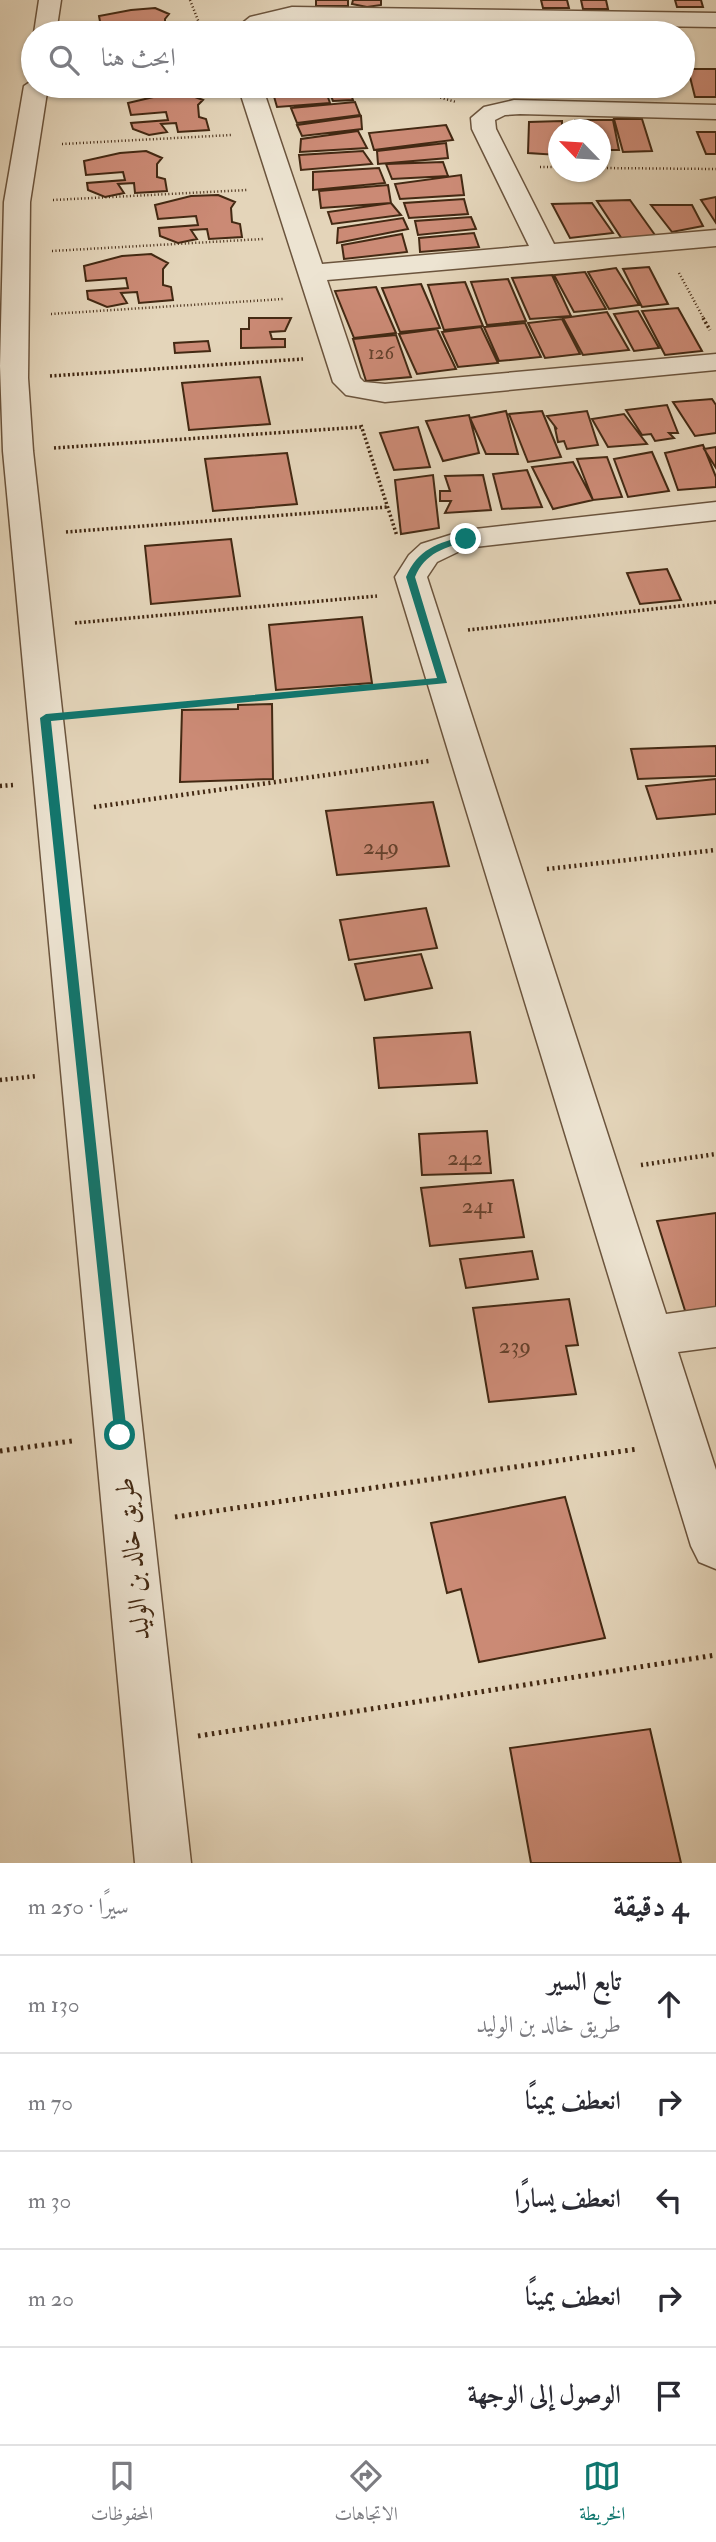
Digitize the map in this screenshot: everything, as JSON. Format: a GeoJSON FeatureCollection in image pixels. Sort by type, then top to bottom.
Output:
{"type":"FeatureCollection","features":[{"type":"Feature","properties":{"kind":"street"},"geometry":{"type":"LineString","coordinates":[[47,21],[50,0]]}},
{"type":"Feature","properties":{"kind":"street"},"geometry":{"type":"LineString","coordinates":[[260,21],[292,14],[716,20]]}},
{"type":"Feature","properties":{"kind":"street","name":"طريق خالد بن الوليد"},"geometry":{"type":"LineString","coordinates":[[34,98],[17,202],[14,378],[18,450],[163,1863]]}},
{"type":"Feature","properties":{"kind":"street"},"geometry":{"type":"LineString","coordinates":[[254,98],[343,369],[356,389],[385,393],[716,362]]}},
{"type":"Feature","properties":{"kind":"street"},"geometry":{"type":"LineString","coordinates":[[545,252],[484,129],[483,118],[489,112],[505,107],[526,107],[716,112]]}},
{"type":"Feature","properties":{"kind":"street"},"geometry":{"type":"LineString","coordinates":[[315,285],[545,252],[716,238]]}},
{"type":"Feature","properties":{"kind":"street"},"geometry":{"type":"LineString","coordinates":[[716,511],[466,539],[445,544],[428,552],[416,564],[413,585],[716,1546]]}},
{"type":"Feature","properties":{"kind":"street"},"geometry":{"type":"LineString","coordinates":[[650,1336],[716,1327]]}},
{"type":"Feature","properties":{"kind":"path"},"geometry":{"type":"LineString","coordinates":[[190,0],[198,21]]}},
{"type":"Feature","properties":{"kind":"path"},"geometry":{"type":"LineString","coordinates":[[441,98],[489,112]]}},
{"type":"Feature","properties":{"kind":"path"},"geometry":{"type":"LineString","coordinates":[[26,146],[265,133]]}},
{"type":"Feature","properties":{"kind":"path"},"geometry":{"type":"LineString","coordinates":[[611,167],[716,169]]}},
{"type":"Feature","properties":{"kind":"path"},"geometry":{"type":"LineString","coordinates":[[17,202],[283,188]]}},
{"type":"Feature","properties":{"kind":"path"},"geometry":{"type":"LineString","coordinates":[[16,253],[299,237]]}},
{"type":"Feature","properties":{"kind":"path"},"geometry":{"type":"LineString","coordinates":[[662,242],[716,341]]}},
{"type":"Feature","properties":{"kind":"path"},"geometry":{"type":"LineString","coordinates":[[15,316],[315,285]]}},
{"type":"Feature","properties":{"kind":"path"},"geometry":{"type":"LineString","coordinates":[[14,378],[343,369],[413,585],[36,626]]}},
{"type":"Feature","properties":{"kind":"path"},"geometry":{"type":"LineString","coordinates":[[18,450],[361,427]]}},
{"type":"Feature","properties":{"kind":"path"},"geometry":{"type":"LineString","coordinates":[[26,535],[388,507]]}},
{"type":"Feature","properties":{"kind":"path"},"geometry":{"type":"LineString","coordinates":[[429,634],[716,602]]}},
{"type":"Feature","properties":{"kind":"path"},"geometry":{"type":"LineString","coordinates":[[46,718],[443,680]]}},
{"type":"Feature","properties":{"kind":"path"},"geometry":{"type":"LineString","coordinates":[[55,812],[467,755]]}},
{"type":"Feature","properties":{"kind":"path"},"geometry":{"type":"LineString","coordinates":[[505,874],[716,850]]}},
{"type":"Feature","properties":{"kind":"path"},"geometry":{"type":"LineString","coordinates":[[598,1171],[716,1154]]}},
{"type":"Feature","properties":{"kind":"path"},"geometry":{"type":"LineString","coordinates":[[0,1451],[120,1435]]}},
{"type":"Feature","properties":{"kind":"path"},"geometry":{"type":"LineString","coordinates":[[128,1524],[683,1443]]}},
{"type":"Feature","properties":{"kind":"path"},"geometry":{"type":"LineString","coordinates":[[151,1744],[716,1655]]}},
{"type":"Feature","properties":{"kind":"building"},"geometry":{"type":"Polygon","coordinates":[[[316,0],[348,0],[348,6],[316,6],[316,0]]]}},
{"type":"Feature","properties":{"kind":"building"},"geometry":{"type":"Polygon","coordinates":[[[353,0],[381,0],[381,5],[367,7],[352,4],[353,0]]]}},
{"type":"Feature","properties":{"kind":"building"},"geometry":{"type":"Polygon","coordinates":[[[541,0],[567,0],[569,8],[543,8],[541,0]]]}},
{"type":"Feature","properties":{"kind":"building"},"geometry":{"type":"Polygon","coordinates":[[[581,0],[606,0],[608,9],[583,9],[581,0]]]}},
{"type":"Feature","properties":{"kind":"building"},"geometry":{"type":"Polygon","coordinates":[[[675,0],[701,0],[703,7],[677,7],[675,0]]]}},
{"type":"Feature","properties":{"kind":"building"},"geometry":{"type":"Polygon","coordinates":[[[155,8],[169,14],[165,21],[100,21],[99,16],[155,8]]]}},
{"type":"Feature","properties":{"kind":"building"},"geometry":{"type":"Polygon","coordinates":[[[695,69],[716,69],[716,97],[695,97],[695,69]]]}},
{"type":"Feature","properties":{"kind":"building"},"geometry":{"type":"Polygon","coordinates":[[[149,98],[198,98],[203,100],[198,105],[199,117],[206,119],[209,130],[178,132],[176,123],[161,124],[167,132],[149,135],[133,129],[131,123],[168,120],[166,112],[131,115],[128,103],[149,98]]]}},
{"type":"Feature","properties":{"kind":"building"},"geometry":{"type":"Polygon","coordinates":[[[274,98],[328,98],[330,103],[277,107],[274,98]]]}},
{"type":"Feature","properties":{"kind":"building"},"geometry":{"type":"Polygon","coordinates":[[[332,98],[353,100],[333,101],[332,98]]]}},
{"type":"Feature","properties":{"kind":"building"},"geometry":{"type":"Polygon","coordinates":[[[355,102],[360,115],[297,123],[291,108],[355,102]]]}},
{"type":"Feature","properties":{"kind":"building"},"geometry":{"type":"Polygon","coordinates":[[[361,116],[362,129],[302,136],[297,125],[361,116]]]}},
{"type":"Feature","properties":{"kind":"building"},"geometry":{"type":"Polygon","coordinates":[[[614,119],[642,119],[652,151],[623,152],[614,119]]]}},
{"type":"Feature","properties":{"kind":"building"},"geometry":{"type":"Polygon","coordinates":[[[611,120],[613,120],[619,150],[611,150],[611,120]]]}},
{"type":"Feature","properties":{"kind":"building"},"geometry":{"type":"Polygon","coordinates":[[[548,121],[548,154],[528,153],[529,122],[548,121]]]}},
{"type":"Feature","properties":{"kind":"building"},"geometry":{"type":"Polygon","coordinates":[[[446,125],[453,140],[374,150],[369,133],[446,125]]]}},
{"type":"Feature","properties":{"kind":"building"},"geometry":{"type":"Polygon","coordinates":[[[358,131],[367,148],[300,152],[301,139],[358,131]]]}},
{"type":"Feature","properties":{"kind":"building"},"geometry":{"type":"Polygon","coordinates":[[[697,132],[716,132],[716,154],[706,154],[697,132]]]}},
{"type":"Feature","properties":{"kind":"building"},"geometry":{"type":"Polygon","coordinates":[[[446,143],[448,158],[378,164],[377,151],[446,143]]]}},
{"type":"Feature","properties":{"kind":"building"},"geometry":{"type":"Polygon","coordinates":[[[146,151],[162,158],[157,164],[157,177],[165,179],[167,191],[135,193],[134,183],[118,184],[124,193],[105,197],[88,190],[87,183],[125,180],[123,172],[86,175],[84,161],[120,153],[146,151]]]}},
{"type":"Feature","properties":{"kind":"building"},"geometry":{"type":"Polygon","coordinates":[[[363,151],[372,164],[301,170],[299,155],[363,151]]]}},
{"type":"Feature","properties":{"kind":"building"},"geometry":{"type":"Polygon","coordinates":[[[443,162],[448,176],[392,179],[386,164],[443,162]]]}},
{"type":"Feature","properties":{"kind":"building"},"geometry":{"type":"Polygon","coordinates":[[[379,168],[385,183],[313,190],[313,172],[379,168]]]}},
{"type":"Feature","properties":{"kind":"building"},"geometry":{"type":"Polygon","coordinates":[[[461,175],[464,195],[400,199],[395,184],[461,175]]]}},
{"type":"Feature","properties":{"kind":"building"},"geometry":{"type":"Polygon","coordinates":[[[388,185],[391,203],[321,208],[319,191],[388,185]]]}},
{"type":"Feature","properties":{"kind":"building"},"geometry":{"type":"Polygon","coordinates":[[[218,195],[235,202],[231,208],[232,222],[240,224],[242,237],[209,239],[207,229],[191,230],[197,239],[178,243],[160,236],[159,228],[198,225],[196,216],[158,219],[155,205],[191,196],[218,195]]]}},
{"type":"Feature","properties":{"kind":"building"},"geometry":{"type":"Polygon","coordinates":[[[716,197],[716,223],[701,200],[716,197]]]}},
{"type":"Feature","properties":{"kind":"building"},"geometry":{"type":"Polygon","coordinates":[[[464,199],[468,214],[409,218],[404,203],[464,199]]]}},
{"type":"Feature","properties":{"kind":"building"},"geometry":{"type":"Polygon","coordinates":[[[630,200],[655,235],[624,242],[597,201],[630,200]]]}},
{"type":"Feature","properties":{"kind":"building"},"geometry":{"type":"Polygon","coordinates":[[[391,203],[401,215],[332,224],[328,212],[391,203]]]}},
{"type":"Feature","properties":{"kind":"building"},"geometry":{"type":"Polygon","coordinates":[[[592,203],[613,233],[570,238],[552,204],[592,203]]]}},
{"type":"Feature","properties":{"kind":"building"},"geometry":{"type":"Polygon","coordinates":[[[651,205],[692,205],[703,226],[672,232],[651,205]]]}},
{"type":"Feature","properties":{"kind":"building"},"geometry":{"type":"Polygon","coordinates":[[[471,217],[476,229],[418,235],[415,221],[471,217]]]}},
{"type":"Feature","properties":{"kind":"building"},"geometry":{"type":"Polygon","coordinates":[[[403,218],[408,229],[337,243],[338,228],[403,218]]]}},
{"type":"Feature","properties":{"kind":"building"},"geometry":{"type":"Polygon","coordinates":[[[474,233],[479,247],[420,252],[419,238],[474,233]]]}},
{"type":"Feature","properties":{"kind":"building"},"geometry":{"type":"Polygon","coordinates":[[[402,234],[407,252],[344,259],[342,245],[402,234]]]}},
{"type":"Feature","properties":{"kind":"building"},"geometry":{"type":"Polygon","coordinates":[[[151,254],[168,263],[163,269],[163,285],[171,287],[173,300],[139,303],[137,292],[121,293],[127,303],[107,307],[88,299],[87,291],[128,288],[126,278],[86,281],[84,266],[122,256],[151,254]]]}},
{"type":"Feature","properties":{"kind":"building"},"geometry":{"type":"Polygon","coordinates":[[[649,267],[668,304],[642,307],[623,269],[649,267]]]}},
{"type":"Feature","properties":{"kind":"building"},"geometry":{"type":"Polygon","coordinates":[[[616,268],[639,305],[609,309],[588,272],[616,268]]]}},
{"type":"Feature","properties":{"kind":"building"},"geometry":{"type":"Polygon","coordinates":[[[585,272],[606,309],[574,312],[554,275],[585,272]]]}},
{"type":"Feature","properties":{"kind":"building"},"geometry":{"type":"Polygon","coordinates":[[[552,275],[571,316],[530,319],[512,278],[552,275]]]}},
{"type":"Feature","properties":{"kind":"building"},"geometry":{"type":"Polygon","coordinates":[[[508,279],[526,321],[487,325],[471,282],[508,279]]]}},
{"type":"Feature","properties":{"kind":"building"},"geometry":{"type":"Polygon","coordinates":[[[465,282],[483,326],[444,330],[428,285],[465,282]]]}},
{"type":"Feature","properties":{"kind":"building"},"geometry":{"type":"Polygon","coordinates":[[[421,284],[440,328],[400,332],[382,288],[421,284]]]}},
{"type":"Feature","properties":{"kind":"building"},"geometry":{"type":"Polygon","coordinates":[[[376,287],[396,333],[354,338],[335,291],[376,287]]]}},
{"type":"Feature","properties":{"kind":"building"},"geometry":{"type":"Polygon","coordinates":[[[678,308],[702,351],[665,355],[642,311],[678,308]]]}},
{"type":"Feature","properties":{"kind":"building"},"geometry":{"type":"Polygon","coordinates":[[[638,311],[659,348],[634,351],[614,314],[638,311]]]}},
{"type":"Feature","properties":{"kind":"building"},"geometry":{"type":"Polygon","coordinates":[[[607,312],[629,350],[583,355],[563,318],[607,312]]]}},
{"type":"Feature","properties":{"kind":"building"},"geometry":{"type":"Polygon","coordinates":[[[249,318],[291,318],[285,331],[270,332],[272,339],[285,339],[285,347],[241,348],[241,329],[249,329],[249,318]]]}},
{"type":"Feature","properties":{"kind":"building"},"geometry":{"type":"Polygon","coordinates":[[[562,319],[580,354],[545,358],[528,323],[562,319]]]}},
{"type":"Feature","properties":{"kind":"building"},"geometry":{"type":"Polygon","coordinates":[[[525,323],[541,357],[499,361],[484,327],[525,323]]]}},
{"type":"Feature","properties":{"kind":"building"},"geometry":{"type":"Polygon","coordinates":[[[481,327],[498,363],[458,367],[442,332],[481,327]]]}},
{"type":"Feature","properties":{"kind":"building"},"geometry":{"type":"Polygon","coordinates":[[[437,329],[456,369],[417,374],[399,334],[437,329]]]}},
{"type":"Feature","properties":{"kind":"building"},"geometry":{"type":"Polygon","coordinates":[[[396,335],[411,377],[366,381],[353,339],[396,335]]]}},
{"type":"Feature","properties":{"kind":"building"},"geometry":{"type":"Polygon","coordinates":[[[208,341],[210,351],[175,353],[174,343],[208,341]]]}},
{"type":"Feature","properties":{"kind":"building"},"geometry":{"type":"Polygon","coordinates":[[[260,377],[270,424],[189,430],[182,383],[260,377]]]}},
{"type":"Feature","properties":{"kind":"building"},"geometry":{"type":"Polygon","coordinates":[[[712,399],[716,405],[716,433],[695,436],[673,402],[712,399]]]}},
{"type":"Feature","properties":{"kind":"building"},"geometry":{"type":"Polygon","coordinates":[[[667,405],[678,433],[669,433],[674,438],[655,441],[651,434],[642,435],[626,410],[667,405]]]}},
{"type":"Feature","properties":{"kind":"building"},"geometry":{"type":"Polygon","coordinates":[[[506,411],[518,454],[486,454],[470,418],[506,411]]]}},
{"type":"Feature","properties":{"kind":"building"},"geometry":{"type":"Polygon","coordinates":[[[542,411],[561,457],[528,462],[509,414],[542,411]]]}},
{"type":"Feature","properties":{"kind":"building"},"geometry":{"type":"Polygon","coordinates":[[[587,411],[598,445],[567,449],[564,441],[558,442],[555,428],[557,429],[547,416],[587,411]]]}},
{"type":"Feature","properties":{"kind":"building"},"geometry":{"type":"Polygon","coordinates":[[[624,414],[647,444],[608,447],[592,419],[624,414]]]}},
{"type":"Feature","properties":{"kind":"building"},"geometry":{"type":"Polygon","coordinates":[[[469,415],[479,453],[443,461],[426,421],[469,415]]]}},
{"type":"Feature","properties":{"kind":"building"},"geometry":{"type":"Polygon","coordinates":[[[418,427],[430,467],[394,470],[380,433],[418,427]]]}},
{"type":"Feature","properties":{"kind":"building"},"geometry":{"type":"Polygon","coordinates":[[[703,445],[716,477],[716,487],[678,490],[665,453],[703,445]]]}},
{"type":"Feature","properties":{"kind":"building"},"geometry":{"type":"Polygon","coordinates":[[[716,447],[716,468],[704,449],[716,447]]]}},
{"type":"Feature","properties":{"kind":"building"},"geometry":{"type":"Polygon","coordinates":[[[652,452],[669,491],[628,497],[614,459],[652,452]]]}},
{"type":"Feature","properties":{"kind":"building"},"geometry":{"type":"Polygon","coordinates":[[[287,453],[297,504],[213,511],[205,459],[287,453]]]}},
{"type":"Feature","properties":{"kind":"building"},"geometry":{"type":"Polygon","coordinates":[[[607,457],[622,497],[593,500],[577,459],[607,457]]]}},
{"type":"Feature","properties":{"kind":"building"},"geometry":{"type":"Polygon","coordinates":[[[573,462],[593,500],[553,509],[532,467],[573,462]]]}},
{"type":"Feature","properties":{"kind":"building"},"geometry":{"type":"Polygon","coordinates":[[[527,470],[542,507],[502,509],[493,474],[527,470]]]}},
{"type":"Feature","properties":{"kind":"building"},"geometry":{"type":"Polygon","coordinates":[[[433,475],[439,528],[401,534],[395,480],[433,475]]]}},
{"type":"Feature","properties":{"kind":"building"},"geometry":{"type":"Polygon","coordinates":[[[483,475],[491,510],[445,513],[451,501],[440,501],[440,491],[450,491],[445,476],[483,475]]]}},
{"type":"Feature","properties":{"kind":"building"},"geometry":{"type":"Polygon","coordinates":[[[231,539],[240,596],[151,604],[145,546],[231,539]]]}},
{"type":"Feature","properties":{"kind":"building"},"geometry":{"type":"Polygon","coordinates":[[[667,569],[681,600],[640,604],[627,573],[667,569]]]}},
{"type":"Feature","properties":{"kind":"building"},"geometry":{"type":"Polygon","coordinates":[[[362,617],[372,683],[276,690],[269,625],[362,617]]]}},
{"type":"Feature","properties":{"kind":"building"},"geometry":{"type":"Polygon","coordinates":[[[272,704],[273,779],[180,782],[182,710],[238,709],[238,705],[272,704]]]}},
{"type":"Feature","properties":{"kind":"building"},"geometry":{"type":"Polygon","coordinates":[[[716,746],[716,776],[638,779],[631,749],[716,746]]]}},
{"type":"Feature","properties":{"kind":"building"},"geometry":{"type":"Polygon","coordinates":[[[716,779],[716,814],[657,819],[646,786],[716,779]]]}},
{"type":"Feature","properties":{"kind":"building"},"geometry":{"type":"Polygon","coordinates":[[[433,802],[449,866],[337,875],[326,811],[433,802]]]}},
{"type":"Feature","properties":{"kind":"building"},"geometry":{"type":"Polygon","coordinates":[[[426,908],[437,948],[349,960],[340,920],[426,908]]]}},
{"type":"Feature","properties":{"kind":"building"},"geometry":{"type":"Polygon","coordinates":[[[421,954],[432,988],[365,1000],[355,964],[421,954]]]}},
{"type":"Feature","properties":{"kind":"building"},"geometry":{"type":"Polygon","coordinates":[[[470,1032],[477,1083],[379,1088],[374,1038],[470,1032]]]}},
{"type":"Feature","properties":{"kind":"building"},"geometry":{"type":"Polygon","coordinates":[[[487,1131],[491,1173],[422,1175],[419,1134],[487,1131]]]}},
{"type":"Feature","properties":{"kind":"building"},"geometry":{"type":"Polygon","coordinates":[[[513,1180],[524,1237],[430,1246],[421,1188],[513,1180]]]}},
{"type":"Feature","properties":{"kind":"building"},"geometry":{"type":"Polygon","coordinates":[[[716,1213],[716,1313],[687,1317],[657,1221],[716,1213]]]}},
{"type":"Feature","properties":{"kind":"building"},"geometry":{"type":"Polygon","coordinates":[[[532,1251],[538,1279],[466,1288],[460,1259],[532,1251]]]}},
{"type":"Feature","properties":{"kind":"building"},"geometry":{"type":"Polygon","coordinates":[[[569,1299],[578,1345],[566,1346],[576,1394],[489,1402],[473,1308],[569,1299]]]}},
{"type":"Feature","properties":{"kind":"building"},"geometry":{"type":"Polygon","coordinates":[[[565,1497],[605,1638],[479,1662],[461,1589],[447,1593],[431,1523],[565,1497]]]}},
{"type":"Feature","properties":{"kind":"building"},"geometry":{"type":"Polygon","coordinates":[[[650,1729],[681,1863],[531,1863],[510,1748],[650,1729]]]}},
{"type":"Feature","properties":{"kind":"route"},"geometry":{"type":"LineString","coordinates":[[120,1435],[46,718],[443,680],[411,577],[416,564],[428,552],[466,539]]}}]}
